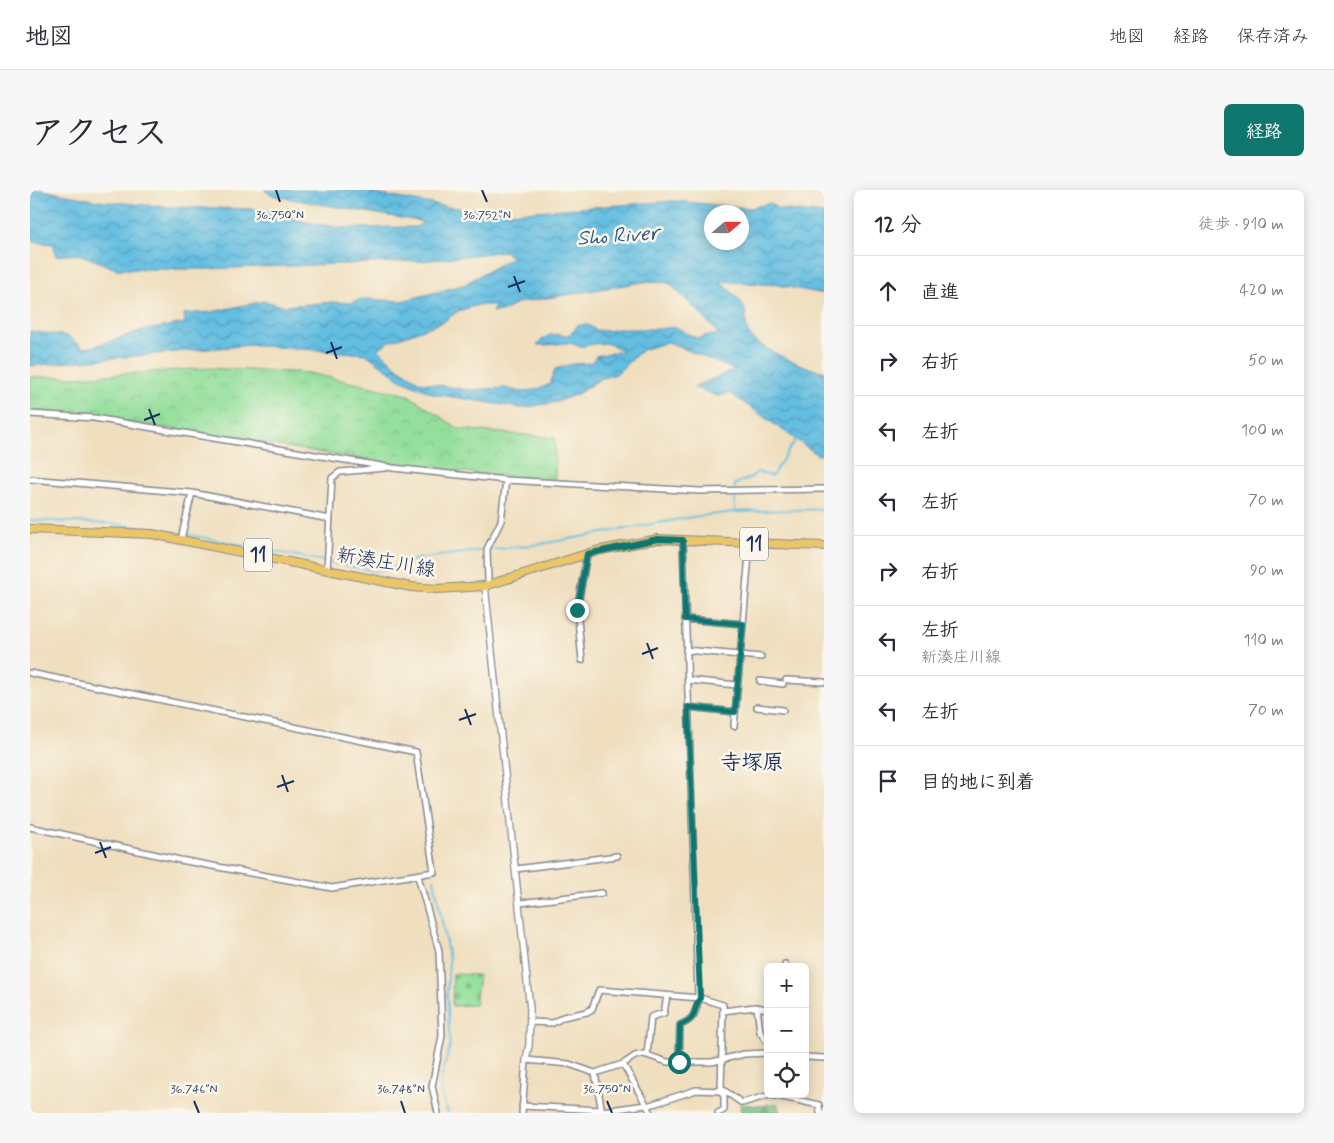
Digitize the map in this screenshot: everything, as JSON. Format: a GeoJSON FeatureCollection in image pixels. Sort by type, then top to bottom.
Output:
{"type":"FeatureCollection","features":[{"type":"Feature","properties":{"kind":"main road","name":"新湊庄川線"},"geometry":{"type":"LineString","coordinates":[[30,529],[122,532],[181,539],[410,587],[437,589],[485,586],[587,554],[658,539],[824,546]]}},
{"type":"Feature","properties":{"kind":"street"},"geometry":{"type":"LineString","coordinates":[[30,414],[63,415],[128,423],[393,468],[506,480],[700,491],[824,489]]}},
{"type":"Feature","properties":{"kind":"street"},"geometry":{"type":"LineString","coordinates":[[327,570],[332,478],[340,472],[393,468]]}},
{"type":"Feature","properties":{"kind":"street"},"geometry":{"type":"LineString","coordinates":[[30,479],[192,493],[330,519]]}},
{"type":"Feature","properties":{"kind":"street"},"geometry":{"type":"LineString","coordinates":[[506,480],[500,522],[487,551],[488,581],[485,586],[496,701],[520,903],[530,1022],[522,1113]]}},
{"type":"Feature","properties":{"kind":"street"},"geometry":{"type":"LineString","coordinates":[[181,539],[192,493]]}},
{"type":"Feature","properties":{"kind":"street"},"geometry":{"type":"LineString","coordinates":[[679,1062],[680,1025],[689,1022],[695,1016],[699,998],[683,540]]}},
{"type":"Feature","properties":{"kind":"street"},"geometry":{"type":"LineString","coordinates":[[734,726],[750,544]]}},
{"type":"Feature","properties":{"kind":"street"},"geometry":{"type":"LineString","coordinates":[[582,660],[577,610],[587,554]]}},
{"type":"Feature","properties":{"kind":"street"},"geometry":{"type":"LineString","coordinates":[[685,619],[743,624]]}},
{"type":"Feature","properties":{"kind":"street"},"geometry":{"type":"LineString","coordinates":[[686,650],[761,657]]}},
{"type":"Feature","properties":{"kind":"street"},"geometry":{"type":"LineString","coordinates":[[30,673],[416,752],[434,872],[332,888],[180,860],[30,827]]}},
{"type":"Feature","properties":{"kind":"street"},"geometry":{"type":"LineString","coordinates":[[688,680],[737,684]]}},
{"type":"Feature","properties":{"kind":"street"},"geometry":{"type":"LineString","coordinates":[[760,681],[824,682]]}},
{"type":"Feature","properties":{"kind":"street"},"geometry":{"type":"LineString","coordinates":[[688,707],[735,712]]}},
{"type":"Feature","properties":{"kind":"street"},"geometry":{"type":"LineString","coordinates":[[757,707],[783,710]]}},
{"type":"Feature","properties":{"kind":"street"},"geometry":{"type":"LineString","coordinates":[[516,868],[617,856]]}},
{"type":"Feature","properties":{"kind":"street"},"geometry":{"type":"LineString","coordinates":[[418,876],[439,951],[442,1036],[432,1086],[438,1113]]}},
{"type":"Feature","properties":{"kind":"street"},"geometry":{"type":"LineString","coordinates":[[520,903],[602,893]]}},
{"type":"Feature","properties":{"kind":"street"},"geometry":{"type":"LineString","coordinates":[[530,1022],[554,1023],[563,1017],[587,1012],[592,1009],[599,990],[699,998],[723,1005],[724,1052],[722,1061],[722,1090],[725,1107],[724,1110],[718,1113]]}},
{"type":"Feature","properties":{"kind":"street"},"geometry":{"type":"LineString","coordinates":[[647,1055],[651,1017],[664,1013],[667,996]]}},
{"type":"Feature","properties":{"kind":"street"},"geometry":{"type":"LineString","coordinates":[[757,1007],[760,1032],[764,1038]]}},
{"type":"Feature","properties":{"kind":"street"},"geometry":{"type":"LineString","coordinates":[[723,1011],[764,1008]]}},
{"type":"Feature","properties":{"kind":"street"},"geometry":{"type":"LineString","coordinates":[[526,1060],[569,1064],[595,1074],[624,1064],[635,1056],[647,1055],[667,1062],[722,1061],[744,1054],[764,1052]]}},
{"type":"Feature","properties":{"kind":"street"},"geometry":{"type":"LineString","coordinates":[[809,1057],[824,1058]]}},
{"type":"Feature","properties":{"kind":"street"},"geometry":{"type":"LineString","coordinates":[[624,1064],[651,1113]]}},
{"type":"Feature","properties":{"kind":"street"},"geometry":{"type":"LineString","coordinates":[[595,1074],[602,1111]]}},
{"type":"Feature","properties":{"kind":"street"},"geometry":{"type":"LineString","coordinates":[[522,1106],[602,1111],[647,1105],[696,1090],[722,1090],[742,1103],[764,1096]]}},
{"type":"Feature","properties":{"kind":"street"},"geometry":{"type":"LineString","coordinates":[[793,1098],[819,1106],[820,1113]]}},
{"type":"Feature","properties":{"kind":"green space"},"geometry":{"type":"Polygon","coordinates":[[[209,368],[309,373],[408,395],[459,429],[555,438],[555,479],[423,468],[161,427],[30,411],[30,377],[77,377],[209,368]]]}},
{"type":"Feature","properties":{"kind":"green space"},"geometry":{"type":"Polygon","coordinates":[[[453,974],[479,975],[475,1005],[452,1006],[453,974]]]}},
{"type":"Feature","properties":{"kind":"green space"},"geometry":{"type":"Polygon","coordinates":[[[777,1103],[780,1113],[741,1113],[740,1104],[760,1106],[777,1103]]]}},
{"type":"Feature","properties":{"kind":"water","name":"Sho River"},"geometry":{"type":"Polygon","coordinates":[[[30,190],[42,190],[98,201],[170,207],[261,209],[305,222],[341,228],[416,227],[424,222],[274,196],[264,190],[355,190],[443,206],[465,209],[493,208],[509,213],[675,201],[718,205],[704,205],[704,250],[749,250],[749,208],[770,203],[778,209],[824,214],[824,294],[777,285],[720,281],[735,295],[744,307],[747,329],[753,339],[788,359],[809,368],[824,371],[824,454],[818,455],[730,393],[717,396],[693,387],[735,370],[668,342],[642,350],[616,374],[600,379],[579,393],[557,402],[522,408],[434,394],[402,380],[366,354],[250,345],[30,366],[30,331],[67,336],[84,348],[140,331],[185,323],[184,314],[211,312],[264,301],[284,306],[332,302],[351,303],[362,299],[402,301],[463,285],[511,258],[505,251],[423,261],[206,269],[116,269],[79,254],[56,256],[54,244],[34,242],[30,239],[30,190]],[[649,281],[517,303],[504,311],[492,312],[496,305],[478,305],[458,311],[443,322],[388,342],[378,349],[398,368],[420,382],[468,390],[505,388],[521,392],[539,389],[550,384],[555,369],[573,364],[591,363],[596,356],[622,351],[612,345],[603,343],[582,346],[569,343],[537,345],[550,335],[566,336],[573,332],[577,326],[586,324],[596,330],[608,331],[676,327],[698,339],[708,335],[719,335],[702,315],[669,283],[649,281]]]}},
{"type":"Feature","properties":{"kind":"waterway"},"geometry":{"type":"LineString","coordinates":[[735,512],[735,484],[750,478],[757,472],[772,476],[796,439]]}},
{"type":"Feature","properties":{"kind":"waterway"},"geometry":{"type":"LineString","coordinates":[[30,520],[116,524],[164,530],[381,572],[420,558],[541,544],[692,517],[735,512],[824,509]]}},
{"type":"Feature","properties":{"kind":"waterway"},"geometry":{"type":"LineString","coordinates":[[434,879],[449,959],[447,994],[450,1046],[441,1079],[441,1092],[448,1113]]}},
{"type":"Feature","properties":{"kind":"district","name":"寺塚原"},"geometry":{"type":"Point","coordinates":[752,763]}},
{"type":"Feature","properties":{"kind":"route"},"geometry":{"type":"LineString","coordinates":[[577,610],[587,554],[658,539],[683,540],[685,619],[743,624],[735,712],[688,707],[698,995],[700,998],[695,1016],[689,1022],[680,1025],[679,1062]]}}]}
